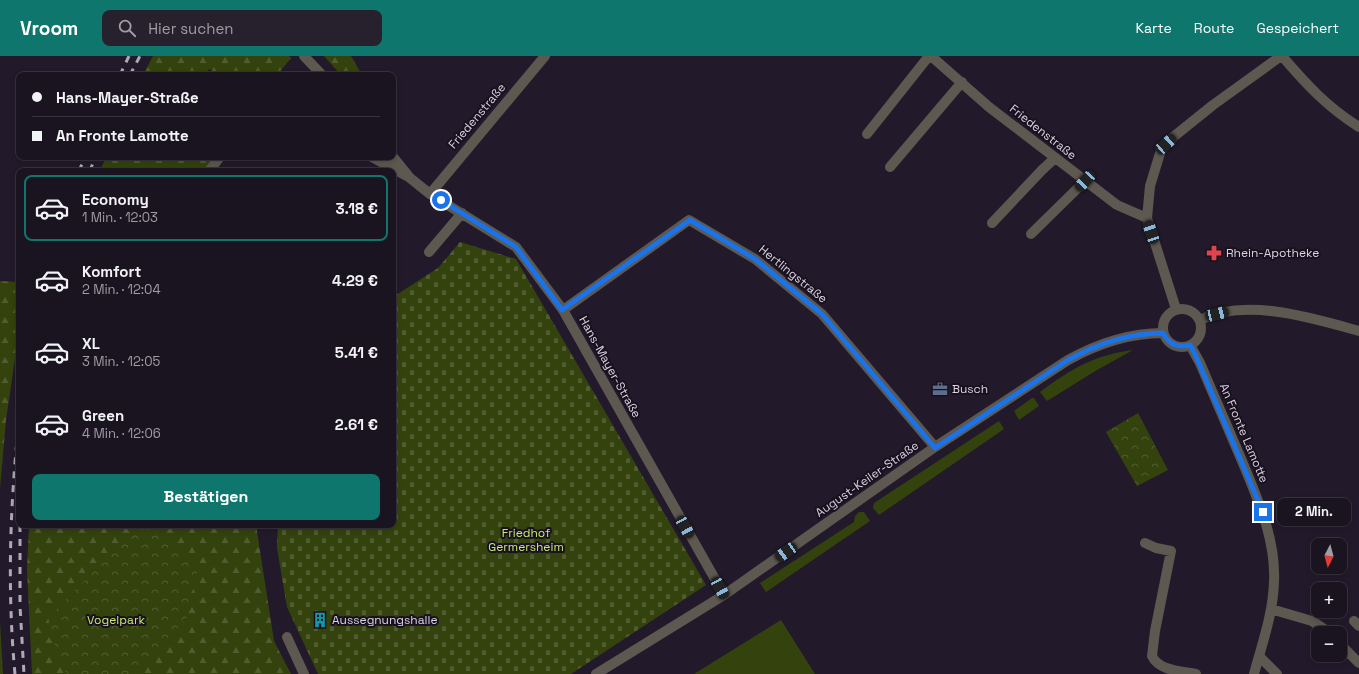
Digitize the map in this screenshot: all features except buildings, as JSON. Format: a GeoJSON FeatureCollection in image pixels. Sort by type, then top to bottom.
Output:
{"type":"FeatureCollection","features":[{"type":"Feature","properties":{"kind":"street"},"geometry":{"type":"LineString","coordinates":[[304,56],[319,72]]}},
{"type":"Feature","properties":{"kind":"street","name":"Friedenstraße"},"geometry":{"type":"LineString","coordinates":[[430,194],[545,56]]}},
{"type":"Feature","properties":{"kind":"street"},"geometry":{"type":"LineString","coordinates":[[867,134],[930,56]]}},
{"type":"Feature","properties":{"kind":"street","name":"Friedenstraße"},"geometry":{"type":"LineString","coordinates":[[930,56],[962,82],[989,107],[1085,181],[1118,205],[1147,218]]}},
{"type":"Feature","properties":{"kind":"street"},"geometry":{"type":"LineString","coordinates":[[1176,309],[1147,218],[1147,201],[1153,174],[1161,150],[1166,144],[1213,104],[1281,56],[1322,100],[1337,113],[1359,127]]}},
{"type":"Feature","properties":{"kind":"street"},"geometry":{"type":"LineString","coordinates":[[890,167],[962,82]]}},
{"type":"Feature","properties":{"kind":"street"},"geometry":{"type":"LineString","coordinates":[[992,224],[1055,158]]}},
{"type":"Feature","properties":{"kind":"street"},"geometry":{"type":"LineString","coordinates":[[211,168],[218,160]]}},
{"type":"Feature","properties":{"kind":"street","name":"Hans-Mayer-Straße"},"geometry":{"type":"LineString","coordinates":[[377,160],[392,168]]}},
{"type":"Feature","properties":{"kind":"street","name":"Hans-Mayer-Straße"},"geometry":{"type":"LineString","coordinates":[[395,160],[410,178]]}},
{"type":"Feature","properties":{"kind":"street","name":"Hans-Mayer-Straße"},"geometry":{"type":"LineString","coordinates":[[396,170],[410,178],[430,194],[516,247],[562,310],[724,595]]}},
{"type":"Feature","properties":{"kind":"street"},"geometry":{"type":"LineString","coordinates":[[1032,234],[1085,181]]}},
{"type":"Feature","properties":{"kind":"street"},"geometry":{"type":"LineString","coordinates":[[429,252],[462,213]]}},
{"type":"Feature","properties":{"kind":"street","name":"Hertlingstraße"},"geometry":{"type":"LineString","coordinates":[[562,310],[690,220],[755,259],[822,314],[935,448]]}},
{"type":"Feature","properties":{"kind":"street"},"geometry":{"type":"LineString","coordinates":[[1176,309],[1187,309],[1197,315],[1200,320],[1201,332],[1195,342],[1190,345],[1179,347],[1174,345],[1163,333],[1166,316],[1176,309]]}},
{"type":"Feature","properties":{"kind":"street"},"geometry":{"type":"LineString","coordinates":[[1200,320],[1227,311],[1258,310],[1325,321],[1359,331]]}},
{"type":"Feature","properties":{"kind":"street","name":"August-Keiler-Straße"},"geometry":{"type":"LineString","coordinates":[[596,674],[724,595],[935,448],[1062,364],[1083,352],[1112,341],[1152,333],[1163,333]]}},
{"type":"Feature","properties":{"kind":"street","name":"An Fronte Lamotte"},"geometry":{"type":"LineString","coordinates":[[1190,345],[1216,399],[1267,524],[1274,569],[1271,609],[1254,674]]}},
{"type":"Feature","properties":{"kind":"street"},"geometry":{"type":"LineString","coordinates":[[1145,543],[1156,548],[1171,551],[1154,637],[1152,656],[1158,664],[1166,668],[1196,674]]}},
{"type":"Feature","properties":{"kind":"street"},"geometry":{"type":"LineString","coordinates":[[1271,609],[1312,621],[1320,626]]}},
{"type":"Feature","properties":{"kind":"street"},"geometry":{"type":"LineString","coordinates":[[287,637],[304,674]]}},
{"type":"Feature","properties":{"kind":"street"},"geometry":{"type":"LineString","coordinates":[[1347,651],[1359,663]]}},
{"type":"Feature","properties":{"kind":"street"},"geometry":{"type":"LineString","coordinates":[[1259,656],[1276,674]]}},
{"type":"Feature","properties":{"kind":"green space"},"geometry":{"type":"Polygon","coordinates":[[[153,56],[289,56],[291,58],[279,72],[214,72],[209,69],[207,72],[145,72],[153,56]]]}},
{"type":"Feature","properties":{"kind":"green space"},"geometry":{"type":"Polygon","coordinates":[[[324,56],[351,56],[360,72],[338,72],[324,56]]]}},
{"type":"Feature","properties":{"kind":"green space"},"geometry":{"type":"Polygon","coordinates":[[[105,160],[213,160],[206,168],[101,168],[105,160]]]}},
{"type":"Feature","properties":{"kind":"green space","name":"Friedhof Germersheim"},"geometry":{"type":"Polygon","coordinates":[[[460,242],[516,259],[706,585],[571,674],[318,674],[287,607],[277,548],[278,528],[396,528],[396,295],[438,268],[460,242]]]}},
{"type":"Feature","properties":{"kind":"green space"},"geometry":{"type":"Polygon","coordinates":[[[0,281],[16,282],[16,352],[6,420],[0,488],[0,281]]]}},
{"type":"Feature","properties":{"kind":"green space"},"geometry":{"type":"Polygon","coordinates":[[[1133,350],[1047,401],[1040,392],[1062,376],[1095,359],[1106,355],[1133,350]]]}},
{"type":"Feature","properties":{"kind":"green space"},"geometry":{"type":"Polygon","coordinates":[[[1034,398],[1039,406],[1019,420],[1014,411],[1034,398]]]}},
{"type":"Feature","properties":{"kind":"green space"},"geometry":{"type":"Polygon","coordinates":[[[1138,413],[1168,470],[1137,486],[1106,432],[1138,413]]]}},
{"type":"Feature","properties":{"kind":"green space"},"geometry":{"type":"Polygon","coordinates":[[[999,421],[1004,429],[879,515],[873,508],[874,503],[999,421]]]}},
{"type":"Feature","properties":{"kind":"green space"},"geometry":{"type":"Polygon","coordinates":[[[859,512],[864,512],[870,521],[766,592],[760,583],[854,522],[855,516],[859,512]]]}},
{"type":"Feature","properties":{"kind":"green space"},"geometry":{"type":"Polygon","coordinates":[[[29,528],[256,528],[274,641],[291,674],[32,674],[27,570],[29,528]]]}},
{"type":"Feature","properties":{"kind":"green space","name":"Vogelpark"},"geometry":{"type":"Polygon","coordinates":[[[136,528],[153,528],[199,564],[186,620],[132,674],[68,674],[60,665],[48,618],[136,528]]]}},
{"type":"Feature","properties":{"kind":"green space"},"geometry":{"type":"Polygon","coordinates":[[[781,620],[815,674],[694,674],[781,620]]]}},
{"type":"Feature","properties":{"kind":"green space"},"geometry":{"type":"Polygon","coordinates":[[[0,622],[3,674],[0,674],[0,622]]]}},
{"type":"Feature","properties":{"kind":"railway"},"geometry":{"type":"LineString","coordinates":[[121,72],[129,56]]}},
{"type":"Feature","properties":{"kind":"railway"},"geometry":{"type":"LineString","coordinates":[[132,72],[140,56]]}},
{"type":"Feature","properties":{"kind":"railway"},"geometry":{"type":"LineString","coordinates":[[80,168],[84,160]]}},
{"type":"Feature","properties":{"kind":"railway"},"geometry":{"type":"LineString","coordinates":[[91,168],[94,160]]}},
{"type":"Feature","properties":{"kind":"railway"},"geometry":{"type":"LineString","coordinates":[[15,674],[10,579],[13,484],[16,452]]}},
{"type":"Feature","properties":{"kind":"railway"},"geometry":{"type":"LineString","coordinates":[[20,528],[20,606],[24,674]]}},
{"type":"Feature","properties":{"kind":"place","name":"Rhein-Apotheke"},"geometry":{"type":"Point","coordinates":[1214,253]}},
{"type":"Feature","properties":{"kind":"place","name":"Busch"},"geometry":{"type":"Point","coordinates":[940,389]}},
{"type":"Feature","properties":{"kind":"place","name":"Aussegnungshalle"},"geometry":{"type":"Point","coordinates":[320,620]}},
{"type":"Feature","properties":{"kind":"route"},"geometry":{"type":"LineString","coordinates":[[441,200],[516,247],[562,310],[690,220],[755,259],[822,314],[935,448],[1068,360],[1083,352],[1112,341],[1152,333],[1163,333],[1169,342],[1174,345],[1179,347],[1190,345],[1200,363],[1263,512]]}}]}
